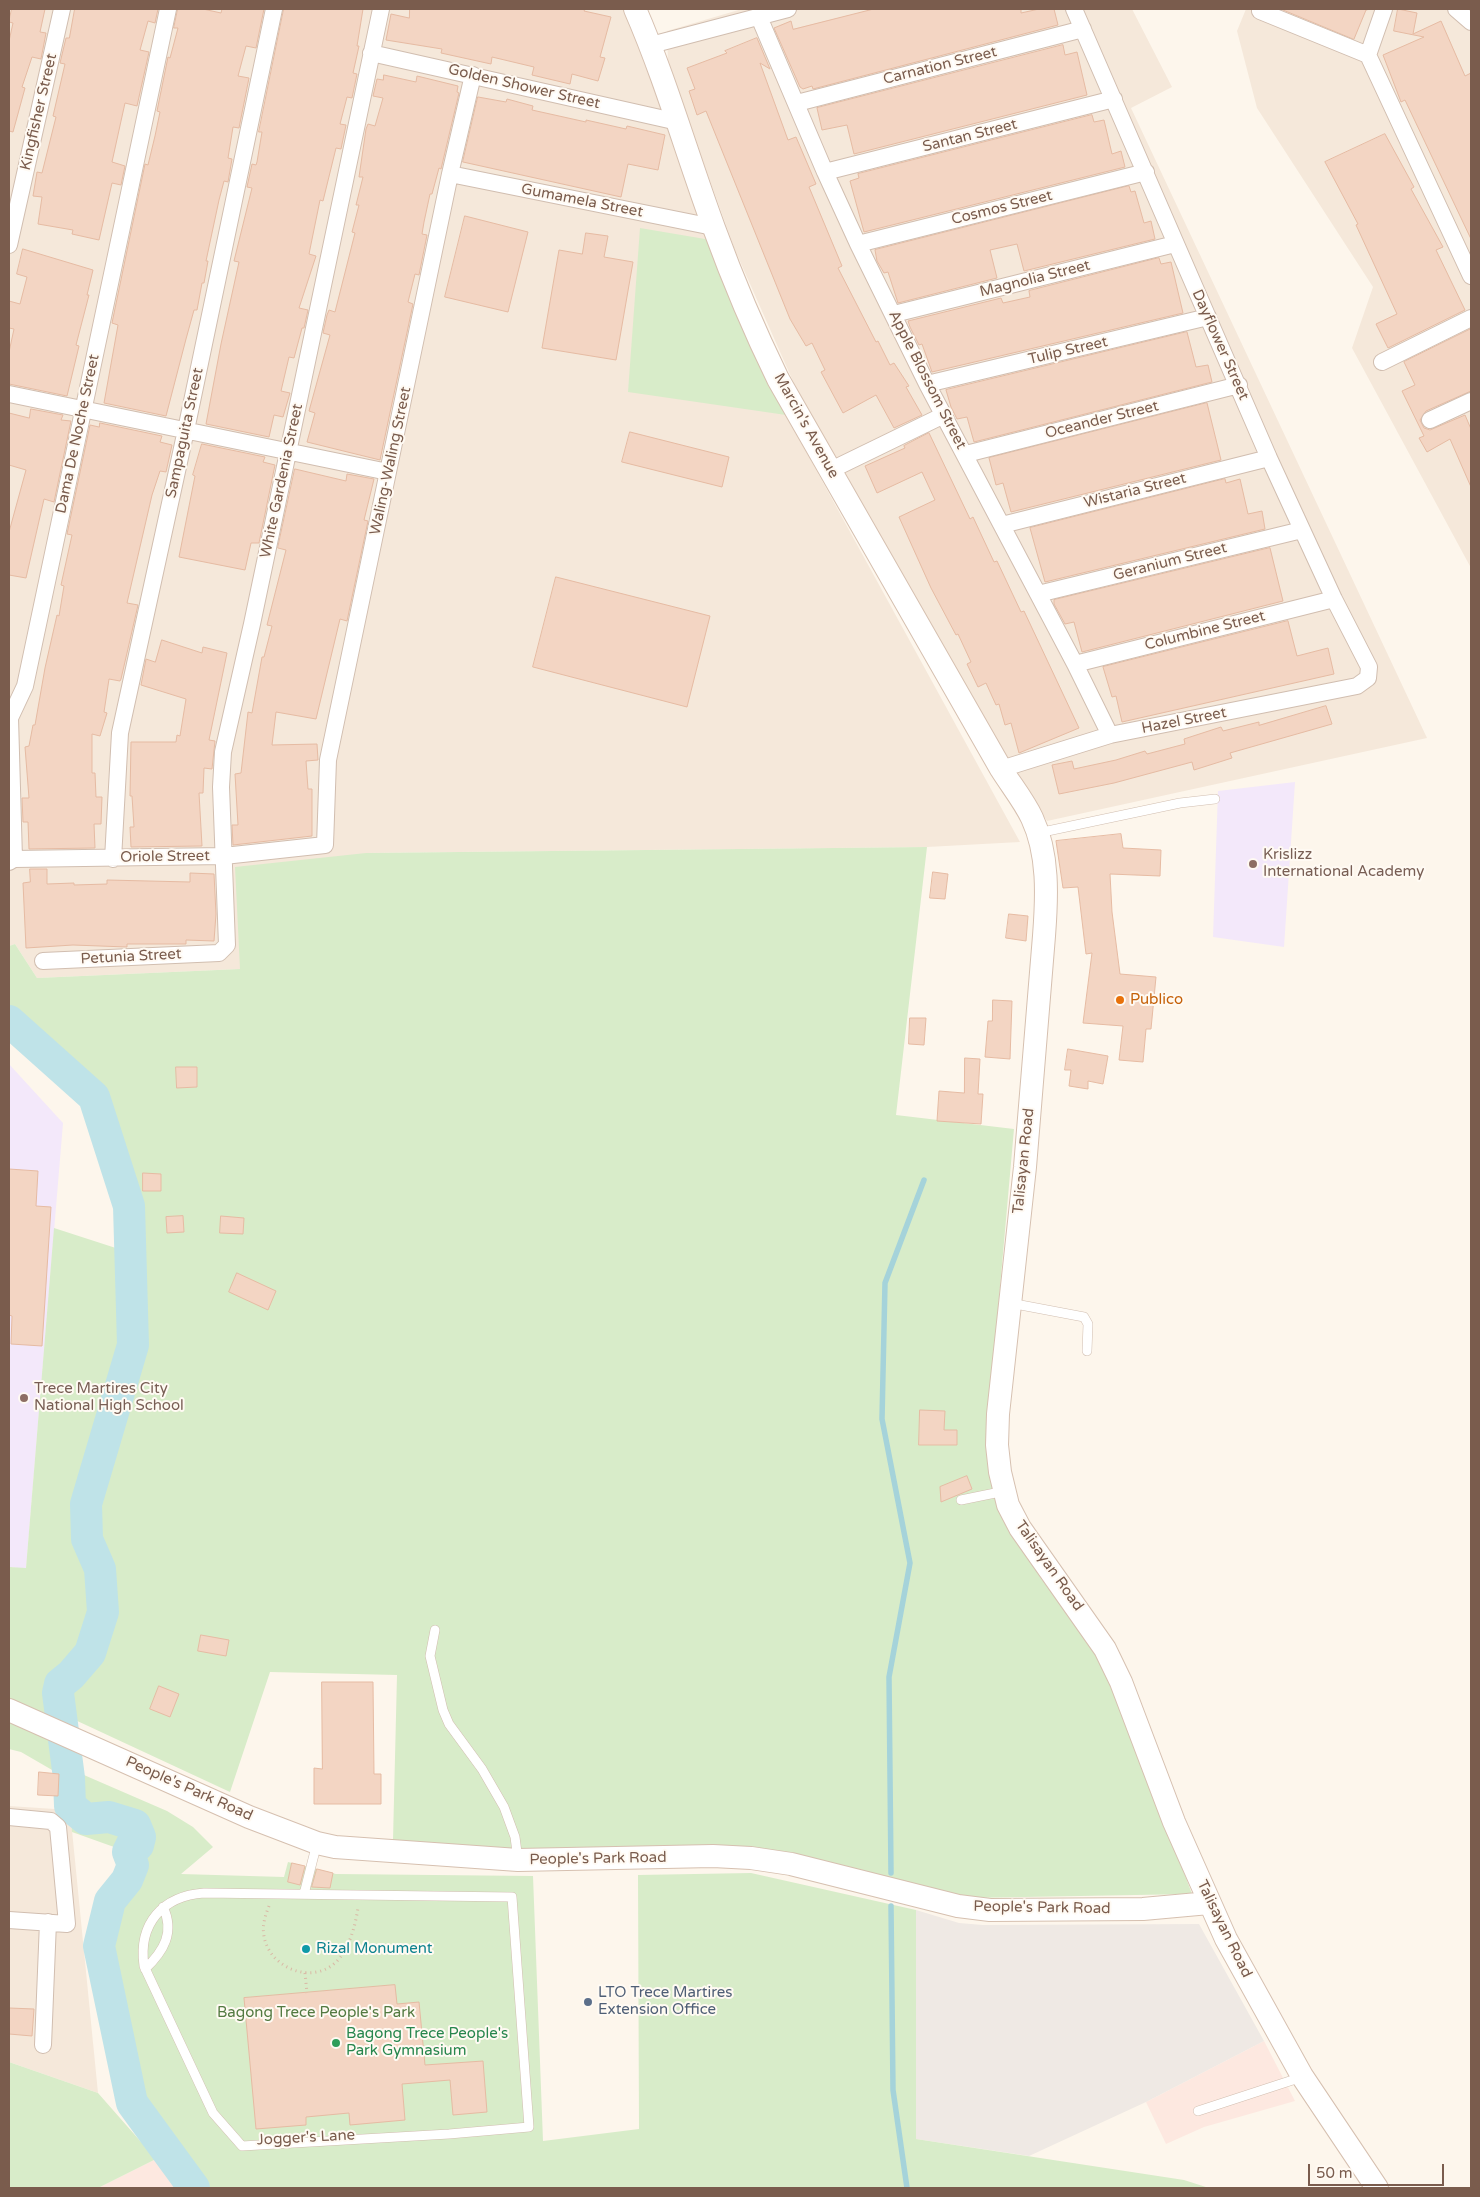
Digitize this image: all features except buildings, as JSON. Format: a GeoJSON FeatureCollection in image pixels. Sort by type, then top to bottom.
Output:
{"type":"FeatureCollection","features":[{"type":"Feature","properties":{"kind":"main road","name":"Marcin's Avenue"},"geometry":{"type":"LineString","coordinates":[[635,9],[651,45],[713,227],[750,322],[778,379],[1034,825]]}},
{"type":"Feature","properties":{"kind":"main road","name":"Talisayan Road"},"geometry":{"type":"LineString","coordinates":[[1034,825],[1045,878],[1044,936],[1024,1167],[998,1414],[997,1445],[1008,1505],[1020,1528],[1083,1615],[1109,1658],[1121,1682],[1174,1822],[1226,1939],[1302,2076],[1377,2188]]}},
{"type":"Feature","properties":{"kind":"main road","name":"People's Park Road"},"geometry":{"type":"LineString","coordinates":[[9,1710],[90,1744],[201,1796],[317,1843],[352,1850],[518,1860],[713,1856],[761,1859],[792,1864],[958,1906],[990,1910],[1143,1909],[1209,1903]]}},
{"type":"Feature","properties":{"kind":"street","name":"Kingfisher Street"},"geometry":{"type":"LineString","coordinates":[[9,245],[62,9]]}},
{"type":"Feature","properties":{"kind":"street","name":"Dama De Noche Street"},"geometry":{"type":"LineString","coordinates":[[11,861],[9,713],[25,686],[168,9]]}},
{"type":"Feature","properties":{"kind":"street","name":"Sampaguita Street"},"geometry":{"type":"LineString","coordinates":[[113,859],[120,733],[186,430],[274,9]]}},
{"type":"Feature","properties":{"kind":"street","name":"White Gardenia Street"},"geometry":{"type":"LineString","coordinates":[[219,953],[228,943],[221,786],[224,752],[381,9]]}},
{"type":"Feature","properties":{"kind":"street"},"geometry":{"type":"LineString","coordinates":[[651,45],[788,9]]}},
{"type":"Feature","properties":{"kind":"street","name":"Dayflower Street"},"geometry":{"type":"LineString","coordinates":[[1074,9],[1146,172],[1175,244],[1239,385],[1269,458],[1334,599],[1369,666],[1368,678]]}},
{"type":"Feature","properties":{"kind":"street"},"geometry":{"type":"LineString","coordinates":[[1368,55],[1384,9]]}},
{"type":"Feature","properties":{"kind":"street"},"geometry":{"type":"LineString","coordinates":[[1456,9],[1471,22]]}},
{"type":"Feature","properties":{"kind":"street"},"geometry":{"type":"LineString","coordinates":[[1260,11],[1368,55],[1471,276]]}},
{"type":"Feature","properties":{"kind":"street","name":"Apple Blossom Street"},"geometry":{"type":"LineString","coordinates":[[759,17],[858,244],[927,384],[966,454],[1110,735]]}},
{"type":"Feature","properties":{"kind":"street","name":"Carnation Street"},"geometry":{"type":"LineString","coordinates":[[797,103],[1083,29]]}},
{"type":"Feature","properties":{"kind":"street","name":"Golden Shower Street"},"geometry":{"type":"LineString","coordinates":[[371,52],[678,122]]}},
{"type":"Feature","properties":{"kind":"street","name":"Waling-Waling Street"},"geometry":{"type":"LineString","coordinates":[[322,847],[326,842],[328,760],[450,174],[473,75]]}},
{"type":"Feature","properties":{"kind":"street","name":"Santan Street"},"geometry":{"type":"LineString","coordinates":[[825,172],[1114,99]]}},
{"type":"Feature","properties":{"kind":"street","name":"Cosmos Street"},"geometry":{"type":"LineString","coordinates":[[858,244],[1146,172]]}},
{"type":"Feature","properties":{"kind":"street","name":"Gumamela Street"},"geometry":{"type":"LineString","coordinates":[[450,174],[713,227]]}},
{"type":"Feature","properties":{"kind":"street","name":"Magnolia Street"},"geometry":{"type":"LineString","coordinates":[[894,314],[1175,244]]}},
{"type":"Feature","properties":{"kind":"street","name":"Tulip Street"},"geometry":{"type":"LineString","coordinates":[[927,384],[1208,317]]}},
{"type":"Feature","properties":{"kind":"street"},"geometry":{"type":"LineString","coordinates":[[1382,362],[1471,318]]}},
{"type":"Feature","properties":{"kind":"street","name":"Oceander Street"},"geometry":{"type":"LineString","coordinates":[[966,454],[1239,385]]}},
{"type":"Feature","properties":{"kind":"street"},"geometry":{"type":"LineString","coordinates":[[9,394],[388,472]]}},
{"type":"Feature","properties":{"kind":"street"},"geometry":{"type":"LineString","coordinates":[[1430,420],[1471,401]]}},
{"type":"Feature","properties":{"kind":"street"},"geometry":{"type":"LineString","coordinates":[[830,470],[944,415]]}},
{"type":"Feature","properties":{"kind":"street","name":"Wistaria Street"},"geometry":{"type":"LineString","coordinates":[[1002,525],[1269,458]]}},
{"type":"Feature","properties":{"kind":"street","name":"Geranium Street"},"geometry":{"type":"LineString","coordinates":[[1038,594],[1302,530]]}},
{"type":"Feature","properties":{"kind":"street","name":"Columbine Street"},"geometry":{"type":"LineString","coordinates":[[1075,664],[1334,599]]}},
{"type":"Feature","properties":{"kind":"street","name":"Hazel Street"},"geometry":{"type":"LineString","coordinates":[[1001,769],[1110,735],[1357,686],[1368,678]]}},
{"type":"Feature","properties":{"kind":"street","name":"Oriole Street"},"geometry":{"type":"LineString","coordinates":[[11,861],[224,856],[322,847]]}},
{"type":"Feature","properties":{"kind":"street","name":"Petunia Street"},"geometry":{"type":"LineString","coordinates":[[43,961],[219,953]]}},
{"type":"Feature","properties":{"kind":"street"},"geometry":{"type":"LineString","coordinates":[[9,1817],[51,1821],[58,1827],[67,1924],[9,1920]]}},
{"type":"Feature","properties":{"kind":"street"},"geometry":{"type":"LineString","coordinates":[[43,2045],[48,1922]]}},
{"type":"Feature","properties":{"kind":"lane"},"geometry":{"type":"LineString","coordinates":[[1034,825],[1215,799]]}},
{"type":"Feature","properties":{"kind":"lane"},"geometry":{"type":"LineString","coordinates":[[1009,1303],[1084,1317],[1088,1324],[1087,1350]]}},
{"type":"Feature","properties":{"kind":"lane"},"geometry":{"type":"LineString","coordinates":[[961,1500],[1005,1491]]}},
{"type":"Feature","properties":{"kind":"lane"},"geometry":{"type":"LineString","coordinates":[[435,1630],[430,1656],[443,1710],[449,1724],[482,1768],[504,1807],[515,1837],[518,1860]]}},
{"type":"Feature","properties":{"kind":"lane"},"geometry":{"type":"LineString","coordinates":[[304,1894],[317,1843]]}},
{"type":"Feature","properties":{"kind":"lane"},"geometry":{"type":"LineString","coordinates":[[195,1893],[304,1894],[512,1897],[529,2127],[449,2134],[242,2146],[213,2113],[145,1968],[143,1950],[146,1934],[163,1907],[177,1898],[195,1893]]}},
{"type":"Feature","properties":{"kind":"lane"},"geometry":{"type":"LineString","coordinates":[[145,1968],[159,1955],[166,1941],[169,1928],[163,1907]]}},
{"type":"Feature","properties":{"kind":"lane"},"geometry":{"type":"LineString","coordinates":[[1198,2111],[1302,2076]]}},
{"type":"Feature","properties":{"kind":"path"},"geometry":{"type":"LineString","coordinates":[[273,1894],[264,1922],[266,1943],[278,1962],[291,1969],[305,1973],[327,1969],[340,1959],[354,1927],[359,1895]]}},
{"type":"Feature","properties":{"kind":"path"},"geometry":{"type":"LineString","coordinates":[[305,1973],[307,1993]]}},
{"type":"Feature","properties":{"kind":"shaded area"},"geometry":{"type":"Polygon","coordinates":[[[9,9],[624,9],[711,240],[786,415],[1020,842],[927,847],[366,853],[240,969],[37,978],[15,944],[9,946],[9,9]]]}},
{"type":"Feature","properties":{"kind":"shaded area"},"geometry":{"type":"Polygon","coordinates":[[[742,9],[1132,9],[1172,87],[1131,108],[1427,738],[1047,821],[1001,751],[796,388],[735,250],[668,65],[667,31],[742,9]]]}},
{"type":"Feature","properties":{"kind":"shaded area"},"geometry":{"type":"Polygon","coordinates":[[[1246,9],[1471,9],[1471,568],[1352,348],[1373,287],[1257,108],[1237,31],[1246,9]]]}},
{"type":"Feature","properties":{"kind":"shaded area","name":"Krislizz International Academy"},"geometry":{"type":"Polygon","coordinates":[[[1295,782],[1284,947],[1213,937],[1218,791],[1295,782]]]}},
{"type":"Feature","properties":{"kind":"shaded area","name":"Trece Martires City National High School"},"geometry":{"type":"Polygon","coordinates":[[[9,1064],[63,1123],[26,1569],[9,1567],[9,1064]]]}},
{"type":"Feature","properties":{"kind":"shaded area"},"geometry":{"type":"Polygon","coordinates":[[[9,1806],[70,1810],[98,2093],[9,2062],[9,1806]]]}},
{"type":"Feature","properties":{"kind":"shaded area"},"geometry":{"type":"Polygon","coordinates":[[[916,1910],[959,1923],[983,1925],[1199,1924],[1264,2041],[1146,2102],[1029,2156],[916,2139],[916,1910]]]}},
{"type":"Feature","properties":{"kind":"shaded area"},"geometry":{"type":"Polygon","coordinates":[[[1264,2041],[1295,2101],[1204,2127],[1166,2144],[1146,2102],[1264,2041]]]}},
{"type":"Feature","properties":{"kind":"shaded area"},"geometry":{"type":"Polygon","coordinates":[[[156,2159],[172,2161],[194,2188],[98,2188],[156,2159]]]}},
{"type":"Feature","properties":{"kind":"green space"},"geometry":{"type":"Polygon","coordinates":[[[640,228],[711,240],[786,415],[628,392],[640,228]]]}},
{"type":"Feature","properties":{"kind":"green space"},"geometry":{"type":"Polygon","coordinates":[[[927,847],[896,1115],[1014,1129],[991,1389],[1014,1537],[1042,1580],[1086,1635],[1112,1680],[1192,1894],[968,1898],[763,1850],[509,1852],[393,1840],[397,1675],[270,1672],[230,1792],[73,1719],[62,1693],[62,1685],[94,1654],[106,1612],[104,1570],[91,1537],[91,1505],[139,1346],[134,1206],[96,1094],[9,1016],[9,946],[15,944],[37,978],[240,969],[235,867],[366,853],[927,847]]]}},
{"type":"Feature","properties":{"kind":"green space","name":"Bagong Trece People's Park"},"geometry":{"type":"Polygon","coordinates":[[[54,1228],[125,1251],[127,1341],[79,1501],[83,1548],[95,1579],[96,1607],[89,1637],[49,1690],[77,1772],[167,1811],[193,1827],[213,1847],[181,1874],[284,1877],[288,1862],[336,1874],[533,1876],[543,2141],[639,2129],[638,1875],[751,1873],[916,1910],[916,2139],[1184,2180],[1209,2188],[194,2188],[132,2103],[99,1947],[110,1901],[127,1880],[133,1865],[128,1852],[72,1832],[70,1810],[59,1774],[21,1752],[9,1749],[9,1567],[26,1568],[54,1228]]]}},
{"type":"Feature","properties":{"kind":"green space"},"geometry":{"type":"Polygon","coordinates":[[[9,2062],[98,2093],[156,2159],[98,2188],[9,2188],[9,2062]]]}},
{"type":"Feature","properties":{"kind":"waterway"},"geometry":{"type":"LineString","coordinates":[[9,1021],[94,1097],[129,1206],[133,1345],[86,1504],[87,1539],[100,1569],[103,1612],[90,1653],[71,1675],[60,1684],[58,1693],[69,1778],[70,1806],[86,1819],[109,1817],[135,1825],[140,1837],[138,1845],[132,1844],[128,1852],[133,1865],[127,1880],[110,1901],[99,1946],[132,2103],[194,2188]]}},
{"type":"Feature","properties":{"kind":"waterway"},"geometry":{"type":"LineString","coordinates":[[891,1873],[889,1677],[910,1563],[882,1419],[885,1283],[924,1180]]}},
{"type":"Feature","properties":{"kind":"waterway"},"geometry":{"type":"LineString","coordinates":[[891,1906],[893,2090],[907,2188]]}},
{"type":"Feature","properties":{"kind":"place","name":"Krislizz International Academy"},"geometry":{"type":"Point","coordinates":[1253,864]}},
{"type":"Feature","properties":{"kind":"place","name":"Publico"},"geometry":{"type":"Point","coordinates":[1120,1000]}},
{"type":"Feature","properties":{"kind":"place","name":"Trece Martires City National High School"},"geometry":{"type":"Point","coordinates":[24,1398]}},
{"type":"Feature","properties":{"kind":"place","name":"Rizal Monument"},"geometry":{"type":"Point","coordinates":[306,1949]}},
{"type":"Feature","properties":{"kind":"place","name":"LTO Trece Martires Extension Office"},"geometry":{"type":"Point","coordinates":[588,2002]}},
{"type":"Feature","properties":{"kind":"place","name":"Bagong Trece People's Park Gymnasium"},"geometry":{"type":"Point","coordinates":[336,2043]}}]}
